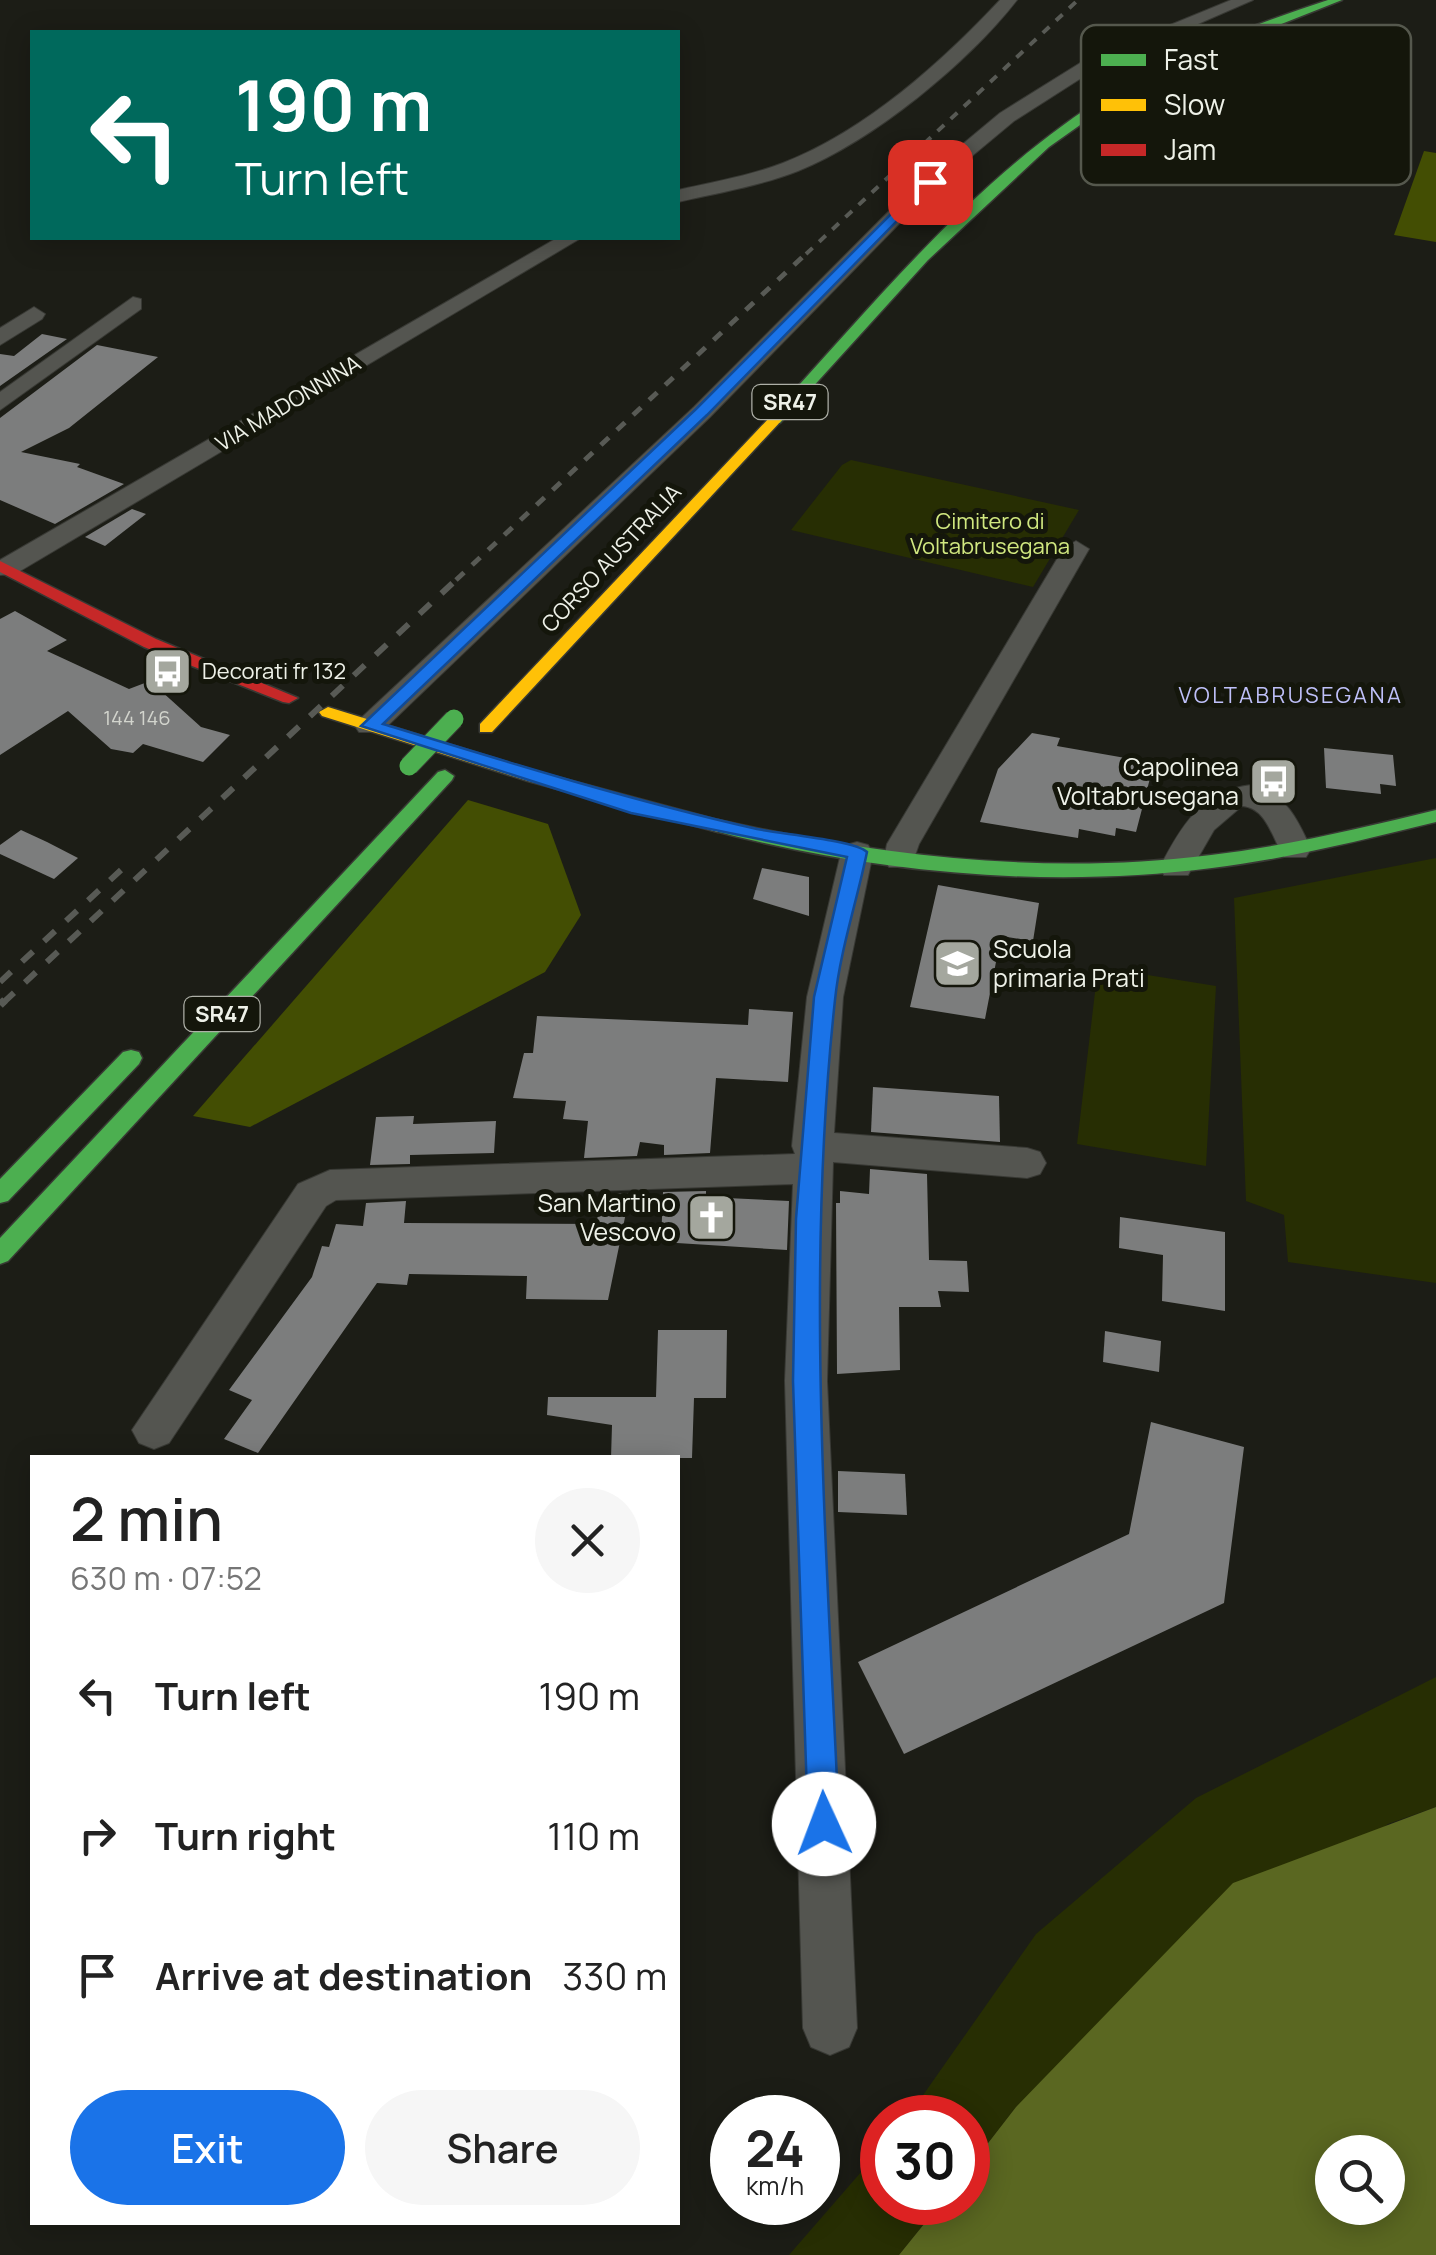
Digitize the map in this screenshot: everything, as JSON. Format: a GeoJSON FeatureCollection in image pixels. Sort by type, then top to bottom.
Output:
{"type":"FeatureCollection","features":[{"type":"Feature","properties":{"kind":"main road","name":"SR47"},"geometry":{"type":"LineString","coordinates":[[1235,25],[1308,0]]}},
{"type":"Feature","properties":{"kind":"main road","name":"CORSO AUSTRALIA"},"geometry":{"type":"LineString","coordinates":[[1263,25],[1337,0]]}},
{"type":"Feature","properties":{"kind":"main road","name":"SR47"},"geometry":{"type":"LineString","coordinates":[[782,376],[955,198],[1037,128],[1081,99]]}},
{"type":"Feature","properties":{"kind":"main road","name":"CORSO AUSTRALIA"},"geometry":{"type":"LineString","coordinates":[[0,1254],[977,204],[1081,118]]}},
{"type":"Feature","properties":{"kind":"main road"},"geometry":{"type":"LineString","coordinates":[[2,567],[164,649],[289,698]]}},
{"type":"Feature","properties":{"kind":"main road"},"geometry":{"type":"LineString","coordinates":[[328,712],[638,808],[802,845],[900,860],[1033,871],[1176,866],[1295,849],[1436,816]]}},
{"type":"Feature","properties":{"kind":"main road"},"geometry":{"type":"LineString","coordinates":[[402,774],[461,713]]}},
{"type":"Feature","properties":{"kind":"main road","name":"SR47"},"geometry":{"type":"LineString","coordinates":[[0,1194],[150,1038]]}},
{"type":"Feature","properties":{"kind":"street"},"geometry":{"type":"LineString","coordinates":[[680,196],[762,177],[833,146],[980,34],[1009,0]]}},
{"type":"Feature","properties":{"kind":"street"},"geometry":{"type":"LineString","coordinates":[[1179,25],[1245,0]]}},
{"type":"Feature","properties":{"kind":"street"},"geometry":{"type":"LineString","coordinates":[[370,726],[702,412],[930,182],[1007,116],[1081,70]]}},
{"type":"Feature","properties":{"kind":"street","name":"VIA MADONNINA"},"geometry":{"type":"LineString","coordinates":[[2,567],[567,240]]}},
{"type":"Feature","properties":{"kind":"street"},"geometry":{"type":"LineString","coordinates":[[0,403],[133,304]]}},
{"type":"Feature","properties":{"kind":"street"},"geometry":{"type":"LineString","coordinates":[[0,338],[34,314]]}},
{"type":"Feature","properties":{"kind":"street"},"geometry":{"type":"LineString","coordinates":[[900,860],[903,844],[1076,549]]}},
{"type":"Feature","properties":{"kind":"street"},"geometry":{"type":"LineString","coordinates":[[1176,866],[1200,826],[1235,796],[1261,796],[1279,808],[1295,849]]}},
{"type":"Feature","properties":{"kind":"street"},"geometry":{"type":"LineString","coordinates":[[830,2028],[806,1381],[811,1157],[824,997],[858,852]]}},
{"type":"Feature","properties":{"kind":"street"},"geometry":{"type":"LineString","coordinates":[[154,1430],[312,1194],[330,1185],[811,1157],[1027,1162]]}},
{"type":"Feature","properties":{"kind":"green space","name":"Cimitero di Voltabrusegana"},"geometry":{"type":"Polygon","coordinates":[[[851,460],[1079,510],[1033,587],[791,530],[842,465],[851,460]]]}},
{"type":"Feature","properties":{"kind":"green space"},"geometry":{"type":"Polygon","coordinates":[[[1436,858],[1436,1283],[1288,1262],[1284,1215],[1246,1201],[1234,898],[1436,858]]]}},
{"type":"Feature","properties":{"kind":"green space"},"geometry":{"type":"Polygon","coordinates":[[[1098,967],[1216,986],[1206,1166],[1077,1144],[1098,967]]]}},
{"type":"Feature","properties":{"kind":"green space"},"geometry":{"type":"Polygon","coordinates":[[[1436,1677],[1436,1807],[1388,1824],[1016,2107],[990,2141],[990,2095],[923,2095],[1036,1934],[1196,1798],[1436,1677]]]}},
{"type":"Feature","properties":{"kind":"green space"},"geometry":{"type":"Polygon","coordinates":[[[860,2173],[860,2225],[923,2225],[899,2255],[789,2255],[815,2225],[840,2225],[840,2196],[860,2173]]]}},
{"type":"Feature","properties":{"kind":"shaded area"},"geometry":{"type":"Polygon","coordinates":[[[1424,151],[1436,153],[1436,242],[1394,235],[1424,151]]]}},
{"type":"Feature","properties":{"kind":"shaded area"},"geometry":{"type":"Polygon","coordinates":[[[468,800],[548,824],[581,915],[545,972],[250,1127],[193,1116],[468,800]]]}},
{"type":"Feature","properties":{"kind":"shaded area"},"geometry":{"type":"Polygon","coordinates":[[[1436,1807],[1436,2255],[899,2255],[923,2225],[990,2225],[990,2141],[1016,2107],[1233,1883],[1436,1807]]]}},
{"type":"Feature","properties":{"kind":"building"},"geometry":{"type":"Polygon","coordinates":[[[42,334],[67,339],[0,386],[0,354],[14,356],[42,334]]]}},
{"type":"Feature","properties":{"kind":"building"},"geometry":{"type":"Polygon","coordinates":[[[97,345],[158,357],[69,428],[21,452],[80,464],[77,467],[124,484],[55,524],[0,500],[0,418],[97,345]]]}},
{"type":"Feature","properties":{"kind":"building"},"geometry":{"type":"Polygon","coordinates":[[[132,509],[146,514],[105,546],[85,537],[132,509]]]}},
{"type":"Feature","properties":{"kind":"building"},"geometry":{"type":"Polygon","coordinates":[[[15,611],[67,640],[47,651],[129,689],[150,681],[201,727],[230,735],[203,762],[143,744],[133,753],[111,749],[68,711],[0,755],[0,619],[15,611]]]}},
{"type":"Feature","properties":{"kind":"building"},"geometry":{"type":"Polygon","coordinates":[[[1032,733],[1060,738],[1057,746],[1154,763],[1136,832],[1116,828],[1115,836],[1079,829],[1078,838],[980,822],[998,769],[1032,733]]]}},
{"type":"Feature","properties":{"kind":"building"},"geometry":{"type":"Polygon","coordinates":[[[1324,748],[1393,755],[1396,786],[1380,784],[1381,794],[1326,788],[1324,748]]]}},
{"type":"Feature","properties":{"kind":"building"},"geometry":{"type":"Polygon","coordinates":[[[21,830],[78,858],[54,879],[0,854],[0,845],[21,830]]]}},
{"type":"Feature","properties":{"kind":"building"},"geometry":{"type":"Polygon","coordinates":[[[762,868],[809,877],[809,916],[753,899],[762,868]]]}},
{"type":"Feature","properties":{"kind":"building","name":"Scuola primaria Prati"},"geometry":{"type":"Polygon","coordinates":[[[938,885],[1039,903],[1033,941],[1001,936],[985,1019],[910,1007],[938,885]]]}},
{"type":"Feature","properties":{"kind":"building"},"geometry":{"type":"Polygon","coordinates":[[[749,1009],[793,1012],[788,1082],[716,1078],[710,1153],[664,1155],[664,1145],[640,1142],[637,1156],[584,1158],[588,1121],[563,1119],[566,1101],[513,1098],[524,1053],[533,1053],[537,1016],[748,1025],[749,1009]]]}},
{"type":"Feature","properties":{"kind":"building"},"geometry":{"type":"Polygon","coordinates":[[[873,1087],[999,1096],[1000,1142],[871,1132],[873,1087]]]}},
{"type":"Feature","properties":{"kind":"building"},"geometry":{"type":"Polygon","coordinates":[[[414,1116],[413,1124],[496,1121],[494,1153],[410,1155],[410,1164],[370,1165],[376,1117],[414,1116]]]}},
{"type":"Feature","properties":{"kind":"building"},"geometry":{"type":"Polygon","coordinates":[[[870,1169],[927,1174],[929,1260],[967,1261],[969,1292],[938,1291],[941,1307],[899,1307],[900,1370],[837,1374],[836,1203],[840,1203],[840,1191],[869,1194],[870,1169]]]}},
{"type":"Feature","properties":{"kind":"building","name":"San Martino Vescovo"},"geometry":{"type":"Polygon","coordinates":[[[706,1191],[706,1197],[789,1201],[787,1250],[661,1242],[663,1192],[706,1191]]]}},
{"type":"Feature","properties":{"kind":"building"},"geometry":{"type":"Polygon","coordinates":[[[630,1193],[608,1300],[526,1299],[527,1276],[409,1274],[407,1285],[377,1283],[258,1453],[224,1439],[252,1400],[229,1390],[312,1277],[322,1246],[329,1247],[336,1224],[363,1226],[366,1203],[406,1201],[404,1223],[597,1224],[599,1195],[630,1193]]]}},
{"type":"Feature","properties":{"kind":"building"},"geometry":{"type":"Polygon","coordinates":[[[1120,1217],[1225,1232],[1225,1311],[1162,1301],[1163,1255],[1119,1248],[1120,1217]]]}},
{"type":"Feature","properties":{"kind":"building"},"geometry":{"type":"Polygon","coordinates":[[[658,1330],[727,1330],[726,1398],[694,1398],[692,1458],[611,1455],[612,1425],[547,1415],[548,1397],[656,1397],[658,1330]]]}},
{"type":"Feature","properties":{"kind":"building"},"geometry":{"type":"Polygon","coordinates":[[[1105,1331],[1161,1341],[1159,1372],[1103,1362],[1105,1331]]]}},
{"type":"Feature","properties":{"kind":"building"},"geometry":{"type":"Polygon","coordinates":[[[1151,1422],[1244,1447],[1224,1603],[904,1754],[858,1662],[1129,1534],[1151,1422]]]}},
{"type":"Feature","properties":{"kind":"building"},"geometry":{"type":"Polygon","coordinates":[[[838,1471],[905,1474],[907,1515],[838,1512],[838,1471]]]}},
{"type":"Feature","properties":{"kind":"railway"},"geometry":{"type":"LineString","coordinates":[[806,254],[1078,0]]}},
{"type":"Feature","properties":{"kind":"railway"},"geometry":{"type":"LineString","coordinates":[[456,580],[809,251]]}},
{"type":"Feature","properties":{"kind":"railway"},"geometry":{"type":"LineString","coordinates":[[3,1003],[458,578]]}},
{"type":"Feature","properties":{"kind":"railway"},"geometry":{"type":"LineString","coordinates":[[0,982],[121,870]]}},
{"type":"Feature","properties":{"kind":"railway"},"geometry":{"type":"LineString","coordinates":[[0,1005],[5,1000]]}},
{"type":"Feature","properties":{"kind":"traffic: fast"},"geometry":{"type":"LineString","coordinates":[[1268,25],[1337,0]]}},
{"type":"Feature","properties":{"kind":"traffic: fast"},"geometry":{"type":"LineString","coordinates":[[775,420],[963,218],[1045,144],[1081,118]]}},
{"type":"Feature","properties":{"kind":"traffic: fast"},"geometry":{"type":"LineString","coordinates":[[409,766],[454,719]]}},
{"type":"Feature","properties":{"kind":"traffic: fast"},"geometry":{"type":"LineString","coordinates":[[0,1254],[445,776]]}},
{"type":"Feature","properties":{"kind":"traffic: fast"},"geometry":{"type":"LineString","coordinates":[[718,826],[901,860],[1088,871],[1239,858],[1436,816]]}},
{"type":"Feature","properties":{"kind":"traffic: fast"},"geometry":{"type":"LineString","coordinates":[[0,1194],[131,1058]]}},
{"type":"Feature","properties":{"kind":"traffic: slow"},"geometry":{"type":"LineString","coordinates":[[486,728],[775,420]]}},
{"type":"Feature","properties":{"kind":"traffic: slow"},"geometry":{"type":"LineString","coordinates":[[328,712],[535,777],[718,826]]}},
{"type":"Feature","properties":{"kind":"traffic: jam"},"geometry":{"type":"LineString","coordinates":[[0,566],[150,643],[289,698]]}},
{"type":"Feature","properties":{"kind":"place","name":"Decorati fr 132"},"geometry":{"type":"Point","coordinates":[167,671]}},
{"type":"Feature","properties":{"kind":"place","name":"Capolinea Voltabrusegana"},"geometry":{"type":"Point","coordinates":[1274,781]}},
{"type":"Feature","properties":{"kind":"place","name":"Scuola primaria Prati"},"geometry":{"type":"Point","coordinates":[958,963]}},
{"type":"Feature","properties":{"kind":"place","name":"San Martino Vescovo"},"geometry":{"type":"Point","coordinates":[711,1217]}},
{"type":"Feature","properties":{"kind":"district","name":"VOLTABRUSEGANA"},"geometry":{"type":"Point","coordinates":[1291,695]}},
{"type":"Feature","properties":{"kind":"route"},"geometry":{"type":"LineString","coordinates":[[824,1824],[806,1381],[808,1219],[824,997],[858,852],[802,845],[638,808],[506,771],[370,726],[702,412],[930,182]]}}]}
